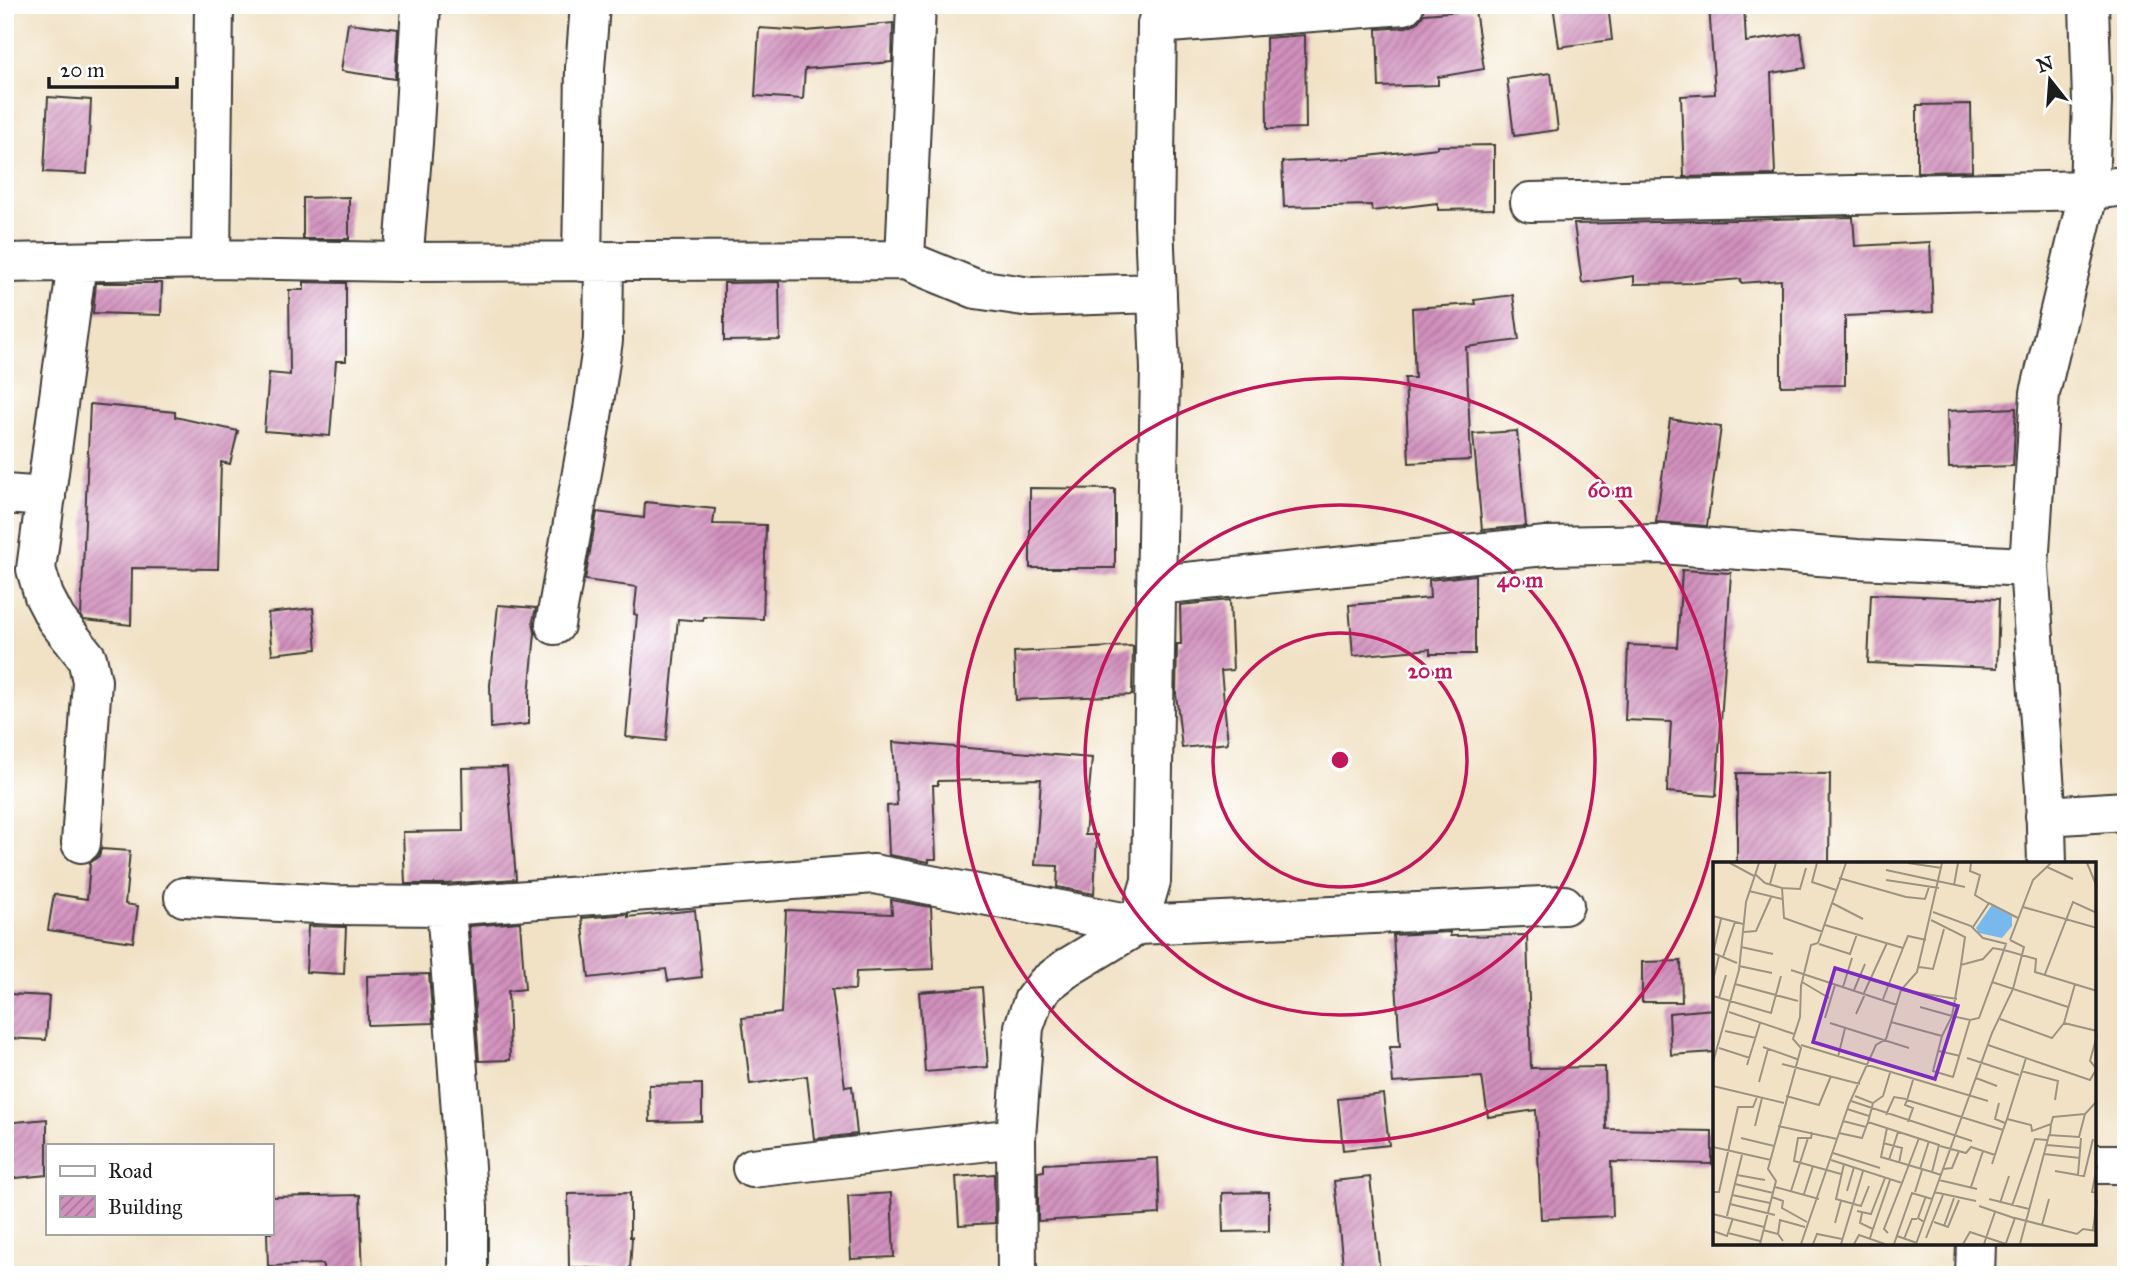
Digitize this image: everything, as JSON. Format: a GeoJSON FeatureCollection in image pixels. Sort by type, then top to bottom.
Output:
{"type":"FeatureCollection","features":[{"type":"Feature","properties":{"kind":"street"},"geometry":{"type":"LineString","coordinates":[[211,259],[214,5]]}},
{"type":"Feature","properties":{"kind":"street"},"geometry":{"type":"LineString","coordinates":[[403,262],[414,143],[421,5]]}},
{"type":"Feature","properties":{"kind":"street"},"geometry":{"type":"LineString","coordinates":[[555,625],[603,340],[593,262],[585,68],[590,5]]}},
{"type":"Feature","properties":{"kind":"street"},"geometry":{"type":"LineString","coordinates":[[905,260],[916,5]]}},
{"type":"Feature","properties":{"kind":"street"},"geometry":{"type":"LineString","coordinates":[[1017,1275],[1016,1138],[1024,1027],[1033,1001],[1046,984],[1067,968],[1138,925],[1151,881],[1160,369],[1154,223],[1159,15],[1404,5]]}},
{"type":"Feature","properties":{"kind":"street"},"geometry":{"type":"LineString","coordinates":[[2047,862],[2045,791],[2029,566],[2040,393],[2089,190],[2092,102],[2089,5]]}},
{"type":"Feature","properties":{"kind":"street"},"geometry":{"type":"LineString","coordinates":[[1530,201],[2089,190],[2126,186]]}},
{"type":"Feature","properties":{"kind":"street"},"geometry":{"type":"LineString","coordinates":[[5,263],[211,259],[403,262],[905,260],[976,289],[1031,297],[1157,293]]}},
{"type":"Feature","properties":{"kind":"street"},"geometry":{"type":"LineString","coordinates":[[77,263],[36,569],[44,596],[55,619],[87,658],[92,681],[81,843]]}},
{"type":"Feature","properties":{"kind":"street"},"geometry":{"type":"LineString","coordinates":[[5,494],[46,497]]}},
{"type":"Feature","properties":{"kind":"street"},"geometry":{"type":"LineString","coordinates":[[1156,585],[1546,546],[1662,544],[1857,559],[2029,566]]}},
{"type":"Feature","properties":{"kind":"street"},"geometry":{"type":"LineString","coordinates":[[2045,816],[2126,811]]}},
{"type":"Feature","properties":{"kind":"street"},"geometry":{"type":"LineString","coordinates":[[184,897],[334,905],[446,906],[874,874],[1138,925],[1564,905]]}},
{"type":"Feature","properties":{"kind":"street"},"geometry":{"type":"LineString","coordinates":[[446,906],[468,1209],[468,1275]]}},
{"type":"Feature","properties":{"kind":"street"},"geometry":{"type":"LineString","coordinates":[[752,1168],[1016,1138]]}},
{"type":"Feature","properties":{"kind":"street"},"geometry":{"type":"LineString","coordinates":[[2096,1164],[2126,1164]]}},
{"type":"Feature","properties":{"kind":"street"},"geometry":{"type":"LineString","coordinates":[[1975,1275],[1976,1245]]}},
{"type":"Feature","properties":{"kind":"building"},"geometry":{"type":"Polygon","coordinates":[[[1553,5],[1608,5],[1612,40],[1559,47],[1553,5]]]}},
{"type":"Feature","properties":{"kind":"building"},"geometry":{"type":"Polygon","coordinates":[[[1709,5],[1744,5],[1746,42],[1801,33],[1806,68],[1771,73],[1775,175],[1684,177],[1681,96],[1715,94],[1709,5]]]}},
{"type":"Feature","properties":{"kind":"building"},"geometry":{"type":"Polygon","coordinates":[[[1475,10],[1484,69],[1438,77],[1438,85],[1379,87],[1377,29],[1406,27],[1417,23],[1424,14],[1475,10]]]}},
{"type":"Feature","properties":{"kind":"building"},"geometry":{"type":"Polygon","coordinates":[[[348,23],[398,29],[395,79],[341,71],[348,23]]]}},
{"type":"Feature","properties":{"kind":"building"},"geometry":{"type":"Polygon","coordinates":[[[893,23],[892,62],[805,69],[803,99],[755,96],[759,28],[806,31],[893,23]]]}},
{"type":"Feature","properties":{"kind":"building"},"geometry":{"type":"Polygon","coordinates":[[[1305,35],[1306,128],[1267,129],[1266,38],[1305,35]]]}},
{"type":"Feature","properties":{"kind":"building"},"geometry":{"type":"Polygon","coordinates":[[[1551,73],[1558,130],[1514,136],[1507,79],[1551,73]]]}},
{"type":"Feature","properties":{"kind":"building"},"geometry":{"type":"Polygon","coordinates":[[[48,97],[91,100],[87,174],[44,172],[48,97]]]}},
{"type":"Feature","properties":{"kind":"building"},"geometry":{"type":"Polygon","coordinates":[[[1971,104],[1972,171],[1917,172],[1917,105],[1971,104]]]}},
{"type":"Feature","properties":{"kind":"building"},"geometry":{"type":"Polygon","coordinates":[[[1494,145],[1494,209],[1438,210],[1438,203],[1372,211],[1371,205],[1284,207],[1282,162],[1342,159],[1437,146],[1494,145]]]}},
{"type":"Feature","properties":{"kind":"building"},"geometry":{"type":"Polygon","coordinates":[[[349,197],[349,239],[303,239],[303,198],[349,197]]]}},
{"type":"Feature","properties":{"kind":"building"},"geometry":{"type":"Polygon","coordinates":[[[1853,217],[1855,246],[1930,242],[1933,312],[1845,316],[1845,385],[1781,386],[1781,280],[1634,284],[1634,276],[1582,283],[1574,224],[1853,217]]]}},
{"type":"Feature","properties":{"kind":"building"},"geometry":{"type":"Polygon","coordinates":[[[304,282],[346,283],[346,361],[336,361],[330,436],[264,431],[269,373],[290,375],[289,290],[304,290],[304,282]]]}},
{"type":"Feature","properties":{"kind":"building"},"geometry":{"type":"Polygon","coordinates":[[[779,282],[780,340],[724,341],[724,283],[779,282]]]}},
{"type":"Feature","properties":{"kind":"building"},"geometry":{"type":"Polygon","coordinates":[[[96,283],[162,283],[161,315],[93,313],[96,283]]]}},
{"type":"Feature","properties":{"kind":"building"},"geometry":{"type":"Polygon","coordinates":[[[1513,295],[1519,340],[1466,347],[1471,460],[1409,463],[1405,378],[1415,378],[1412,308],[1475,304],[1474,300],[1513,295]]]}},
{"type":"Feature","properties":{"kind":"building"},"geometry":{"type":"Polygon","coordinates":[[[90,404],[175,412],[175,417],[238,431],[230,464],[221,462],[218,569],[132,568],[131,625],[84,620],[81,616],[90,404]]]}},
{"type":"Feature","properties":{"kind":"building"},"geometry":{"type":"Polygon","coordinates":[[[2016,408],[2013,466],[1949,468],[1947,411],[2016,408]]]}},
{"type":"Feature","properties":{"kind":"building"},"geometry":{"type":"Polygon","coordinates":[[[1670,419],[1721,427],[1707,526],[1656,522],[1670,419]]]}},
{"type":"Feature","properties":{"kind":"building"},"geometry":{"type":"Polygon","coordinates":[[[1517,431],[1526,526],[1482,530],[1473,434],[1517,431]]]}},
{"type":"Feature","properties":{"kind":"building"},"geometry":{"type":"Polygon","coordinates":[[[1030,488],[1115,489],[1115,568],[1030,568],[1030,488]]]}},
{"type":"Feature","properties":{"kind":"building"},"geometry":{"type":"Polygon","coordinates":[[[645,502],[715,509],[713,524],[766,525],[763,619],[678,619],[666,741],[626,737],[637,587],[585,580],[597,512],[644,518],[645,502]]]}},
{"type":"Feature","properties":{"kind":"building"},"geometry":{"type":"Polygon","coordinates":[[[1682,570],[1731,573],[1716,796],[1667,792],[1671,722],[1625,720],[1628,645],[1677,647],[1682,570]]]}},
{"type":"Feature","properties":{"kind":"building"},"geometry":{"type":"Polygon","coordinates":[[[1475,575],[1475,654],[1430,654],[1430,649],[1353,656],[1349,605],[1430,598],[1429,580],[1475,575]]]}},
{"type":"Feature","properties":{"kind":"building"},"geometry":{"type":"Polygon","coordinates":[[[1871,594],[1999,599],[1997,668],[1868,663],[1871,594]]]}},
{"type":"Feature","properties":{"kind":"building"},"geometry":{"type":"Polygon","coordinates":[[[1230,600],[1233,670],[1221,671],[1228,743],[1182,748],[1176,693],[1177,644],[1181,644],[1180,605],[1230,600]]]}},
{"type":"Feature","properties":{"kind":"building"},"geometry":{"type":"Polygon","coordinates":[[[498,605],[536,608],[533,621],[535,633],[529,724],[491,728],[490,685],[498,605]]]}},
{"type":"Feature","properties":{"kind":"building"},"geometry":{"type":"Polygon","coordinates":[[[313,608],[317,649],[272,654],[268,613],[313,608]]]}},
{"type":"Feature","properties":{"kind":"building"},"geometry":{"type":"Polygon","coordinates":[[[1133,646],[1132,695],[1016,700],[1014,652],[1133,646]]]}},
{"type":"Feature","properties":{"kind":"building"},"geometry":{"type":"Polygon","coordinates":[[[893,742],[1092,758],[1085,835],[1097,835],[1094,894],[1057,887],[1058,866],[1035,865],[1041,779],[938,781],[938,785],[933,785],[936,859],[929,859],[929,862],[889,855],[887,806],[897,805],[893,742]]]}},
{"type":"Feature","properties":{"kind":"building"},"geometry":{"type":"Polygon","coordinates":[[[507,767],[516,879],[405,884],[403,832],[463,831],[462,768],[507,767]]]}},
{"type":"Feature","properties":{"kind":"building"},"geometry":{"type":"Polygon","coordinates":[[[1737,773],[1830,774],[1829,862],[1737,862],[1737,773]]]}},
{"type":"Feature","properties":{"kind":"building"},"geometry":{"type":"Polygon","coordinates":[[[101,849],[130,851],[125,904],[138,906],[133,942],[48,930],[54,894],[87,899],[90,863],[99,856],[101,849]]]}},
{"type":"Feature","properties":{"kind":"building"},"geometry":{"type":"Polygon","coordinates":[[[891,900],[931,907],[934,969],[856,972],[855,990],[832,989],[845,1087],[852,1086],[857,1134],[814,1139],[807,1076],[750,1084],[742,1018],[781,1013],[786,910],[892,914],[891,900]]]}},
{"type":"Feature","properties":{"kind":"building"},"geometry":{"type":"Polygon","coordinates":[[[695,910],[702,977],[668,981],[666,969],[589,978],[582,918],[628,914],[628,917],[695,910]]]}},
{"type":"Feature","properties":{"kind":"building"},"geometry":{"type":"Polygon","coordinates":[[[520,922],[525,989],[508,991],[510,1060],[479,1061],[469,926],[520,922]]]}},
{"type":"Feature","properties":{"kind":"building"},"geometry":{"type":"Polygon","coordinates":[[[308,926],[346,927],[344,974],[306,972],[308,926]]]}},
{"type":"Feature","properties":{"kind":"building"},"geometry":{"type":"Polygon","coordinates":[[[1450,932],[1450,936],[1527,935],[1531,1068],[1605,1067],[1606,1129],[1712,1131],[1712,1164],[1611,1162],[1613,1216],[1541,1219],[1536,1110],[1488,1117],[1482,1077],[1393,1083],[1390,1047],[1400,1047],[1393,935],[1450,932]]]}},
{"type":"Feature","properties":{"kind":"building"},"geometry":{"type":"Polygon","coordinates":[[[1681,961],[1682,1002],[1642,1002],[1642,962],[1681,961]]]}},
{"type":"Feature","properties":{"kind":"building"},"geometry":{"type":"Polygon","coordinates":[[[429,974],[433,1023],[368,1025],[367,976],[429,974]]]}},
{"type":"Feature","properties":{"kind":"building"},"geometry":{"type":"Polygon","coordinates":[[[982,987],[988,1067],[925,1072],[919,992],[982,987]]]}},
{"type":"Feature","properties":{"kind":"building"},"geometry":{"type":"Polygon","coordinates":[[[7,994],[49,996],[46,1040],[5,1038],[7,994]]]}},
{"type":"Feature","properties":{"kind":"building"},"geometry":{"type":"Polygon","coordinates":[[[1713,1009],[1713,1052],[1671,1055],[1669,1013],[1713,1009]]]}},
{"type":"Feature","properties":{"kind":"building"},"geometry":{"type":"Polygon","coordinates":[[[702,1084],[702,1121],[650,1122],[649,1085],[702,1084]]]}},
{"type":"Feature","properties":{"kind":"building"},"geometry":{"type":"Polygon","coordinates":[[[1383,1094],[1389,1145],[1343,1150],[1338,1099],[1383,1094]]]}},
{"type":"Feature","properties":{"kind":"building"},"geometry":{"type":"Polygon","coordinates":[[[47,1119],[46,1175],[5,1179],[5,1123],[47,1119]]]}},
{"type":"Feature","properties":{"kind":"building"},"geometry":{"type":"Polygon","coordinates":[[[1158,1158],[1160,1214],[1038,1221],[1038,1172],[1044,1171],[1044,1164],[1158,1158]]]}},
{"type":"Feature","properties":{"kind":"building"},"geometry":{"type":"Polygon","coordinates":[[[994,1174],[995,1223],[959,1225],[956,1177],[994,1174]]]}},
{"type":"Feature","properties":{"kind":"building"},"geometry":{"type":"Polygon","coordinates":[[[1370,1177],[1380,1272],[1344,1275],[1334,1181],[1370,1177]]]}},
{"type":"Feature","properties":{"kind":"building"},"geometry":{"type":"Polygon","coordinates":[[[1269,1192],[1269,1231],[1223,1232],[1222,1193],[1269,1192]]]}},
{"type":"Feature","properties":{"kind":"building"},"geometry":{"type":"Polygon","coordinates":[[[630,1193],[630,1270],[569,1267],[568,1194],[630,1193]]]}},
{"type":"Feature","properties":{"kind":"building"},"geometry":{"type":"Polygon","coordinates":[[[891,1193],[894,1257],[851,1259],[848,1196],[891,1193]]]}},
{"type":"Feature","properties":{"kind":"building"},"geometry":{"type":"Polygon","coordinates":[[[360,1195],[363,1275],[323,1275],[323,1264],[268,1266],[267,1234],[273,1234],[273,1197],[360,1195]]]}}]}
